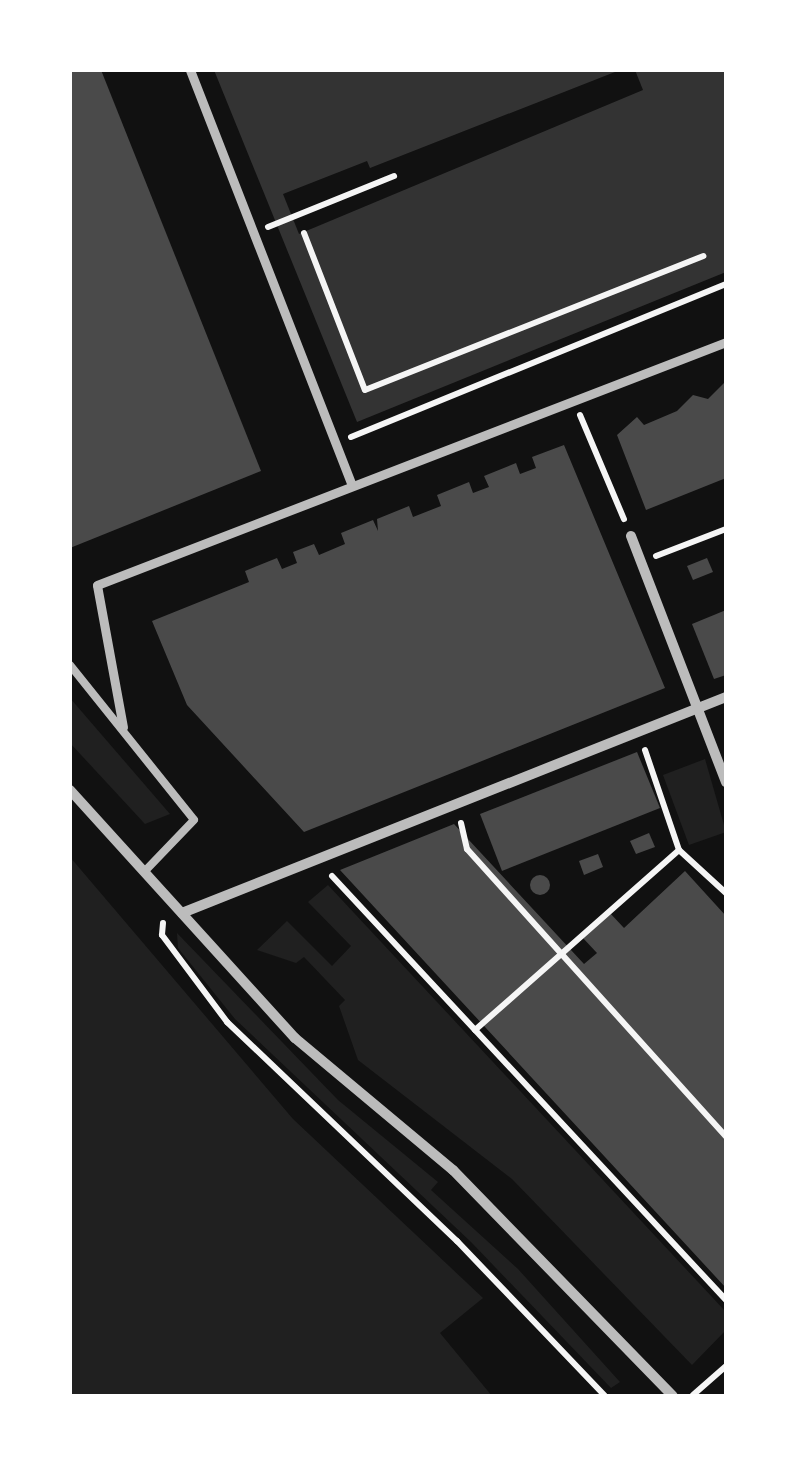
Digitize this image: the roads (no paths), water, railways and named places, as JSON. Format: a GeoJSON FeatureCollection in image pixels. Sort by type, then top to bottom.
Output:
{"type":"FeatureCollection","features":[{"type":"Feature","properties":{"kind":"street"},"geometry":{"type":"LineString","coordinates":[[190,70],[352,485]]}},
{"type":"Feature","properties":{"kind":"street"},"geometry":{"type":"LineString","coordinates":[[123,727],[97,585],[352,485],[576,405],[726,342]]}},
{"type":"Feature","properties":{"kind":"street"},"geometry":{"type":"LineString","coordinates":[[631,536],[726,782]]}},
{"type":"Feature","properties":{"kind":"street"},"geometry":{"type":"LineString","coordinates":[[179,910],[318,861],[726,698]]}},
{"type":"Feature","properties":{"kind":"street"},"geometry":{"type":"LineString","coordinates":[[70,790],[295,1038],[466,1184],[673,1396]]}},
{"type":"Feature","properties":{"kind":"lane"},"geometry":{"type":"LineString","coordinates":[[70,665],[194,820],[145,872]]}}]}
